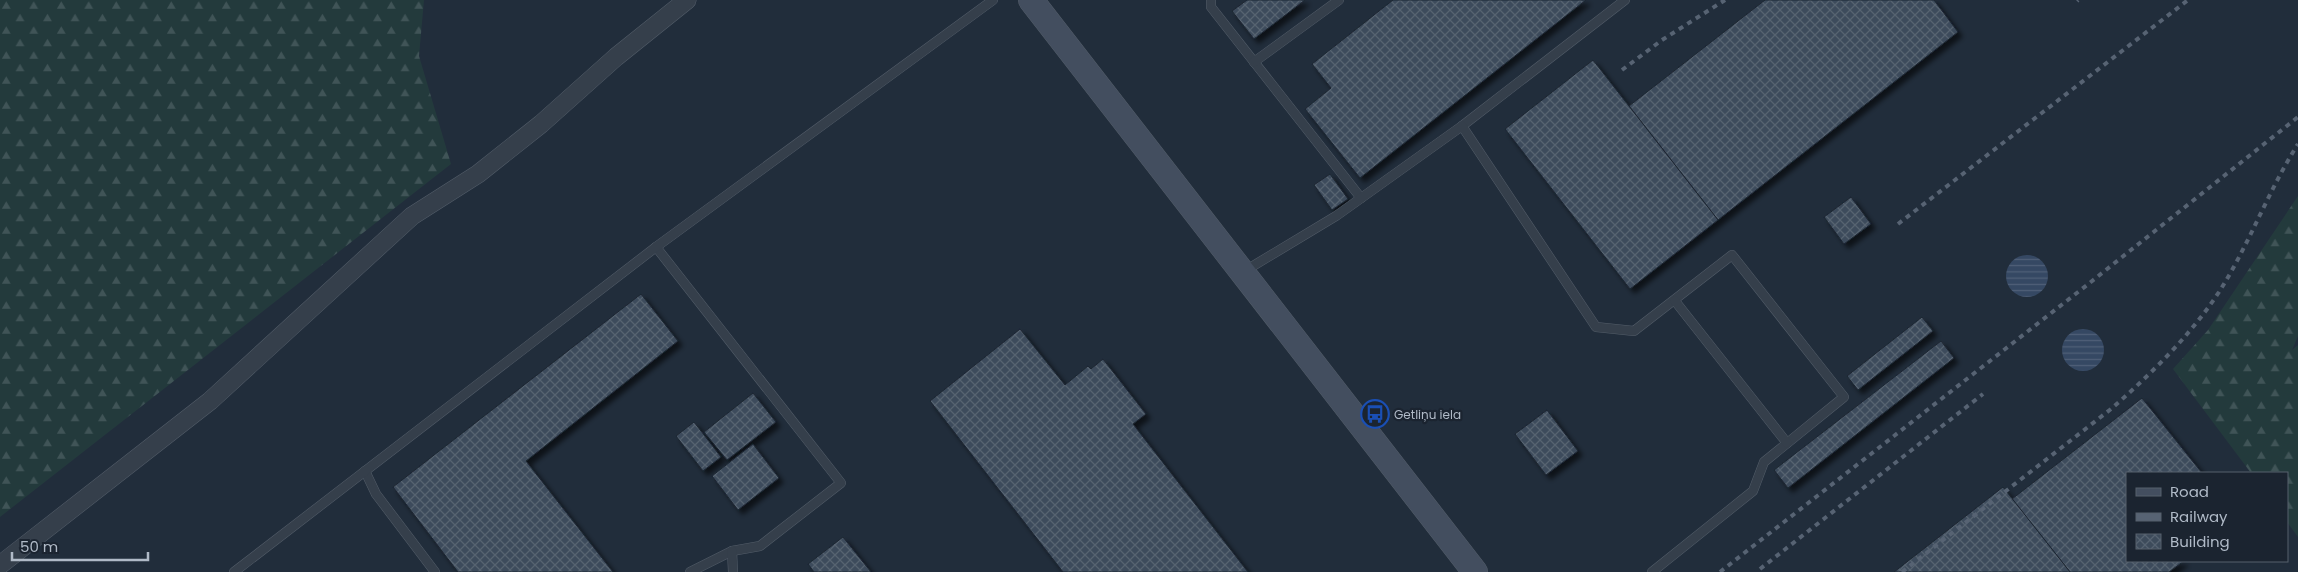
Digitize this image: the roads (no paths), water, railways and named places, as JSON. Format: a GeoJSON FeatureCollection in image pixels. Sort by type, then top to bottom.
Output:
{"type":"FeatureCollection","features":[{"type":"Feature","properties":{"kind":"main road"},"geometry":{"type":"LineString","coordinates":[[1031,0],[1475,572]]}},
{"type":"Feature","properties":{"kind":"street"},"geometry":{"type":"LineString","coordinates":[[0,565],[210,401],[412,216],[478,174],[616,57],[687,0]]}},
{"type":"Feature","properties":{"kind":"lane"},"geometry":{"type":"LineString","coordinates":[[234,572],[656,247],[992,0]]}},
{"type":"Feature","properties":{"kind":"lane"},"geometry":{"type":"LineString","coordinates":[[1211,0],[1211,7],[1361,198]]}},
{"type":"Feature","properties":{"kind":"lane"},"geometry":{"type":"LineString","coordinates":[[1254,62],[1339,0]]}},
{"type":"Feature","properties":{"kind":"lane"},"geometry":{"type":"LineString","coordinates":[[1243,272],[1306,236],[1361,198],[1462,126],[1625,0]]}},
{"type":"Feature","properties":{"kind":"lane"},"geometry":{"type":"LineString","coordinates":[[1462,126],[1596,327],[1634,331],[1732,255],[1844,397],[1764,462],[1753,491],[1652,572]]}},
{"type":"Feature","properties":{"kind":"lane"},"geometry":{"type":"LineString","coordinates":[[656,247],[841,483],[760,546],[732,551],[690,572]]}},
{"type":"Feature","properties":{"kind":"lane"},"geometry":{"type":"LineString","coordinates":[[1675,301],[1787,443]]}},
{"type":"Feature","properties":{"kind":"lane"},"geometry":{"type":"LineString","coordinates":[[365,471],[376,494],[434,572]]}},
{"type":"Feature","properties":{"kind":"lane"},"geometry":{"type":"LineString","coordinates":[[732,551],[733,572]]}},
{"type":"Feature","properties":{"kind":"water"},"geometry":{"type":"Polygon","coordinates":[[[2023,255],[2031,255],[2042,261],[2048,276],[2042,291],[2031,297],[2023,297],[2012,291],[2006,280],[2006,272],[2012,261],[2023,255]]]}},
{"type":"Feature","properties":{"kind":"water"},"geometry":{"type":"Polygon","coordinates":[[[2087,329],[2095,332],[2101,338],[2104,350],[2101,362],[2095,368],[2079,371],[2071,368],[2065,362],[2062,346],[2065,338],[2071,332],[2087,329]]]}},
{"type":"Feature","properties":{"kind":"railway"},"geometry":{"type":"LineString","coordinates":[[1622,70],[1662,40],[1725,0]]}},
{"type":"Feature","properties":{"kind":"railway"},"geometry":{"type":"LineString","coordinates":[[1898,224],[2188,0]]}},
{"type":"Feature","properties":{"kind":"railway"},"geometry":{"type":"LineString","coordinates":[[1720,572],[2298,117]]}},
{"type":"Feature","properties":{"kind":"railway"},"geometry":{"type":"LineString","coordinates":[[1902,572],[2111,409],[2141,382],[2183,339],[2208,308],[2230,274],[2277,180],[2298,144]]}},
{"type":"Feature","properties":{"kind":"railway"},"geometry":{"type":"LineString","coordinates":[[1760,569],[1983,394]]}},
{"type":"Feature","properties":{"kind":"place","name":"Getliņu iela"},"geometry":{"type":"Point","coordinates":[1375,414]}}]}
